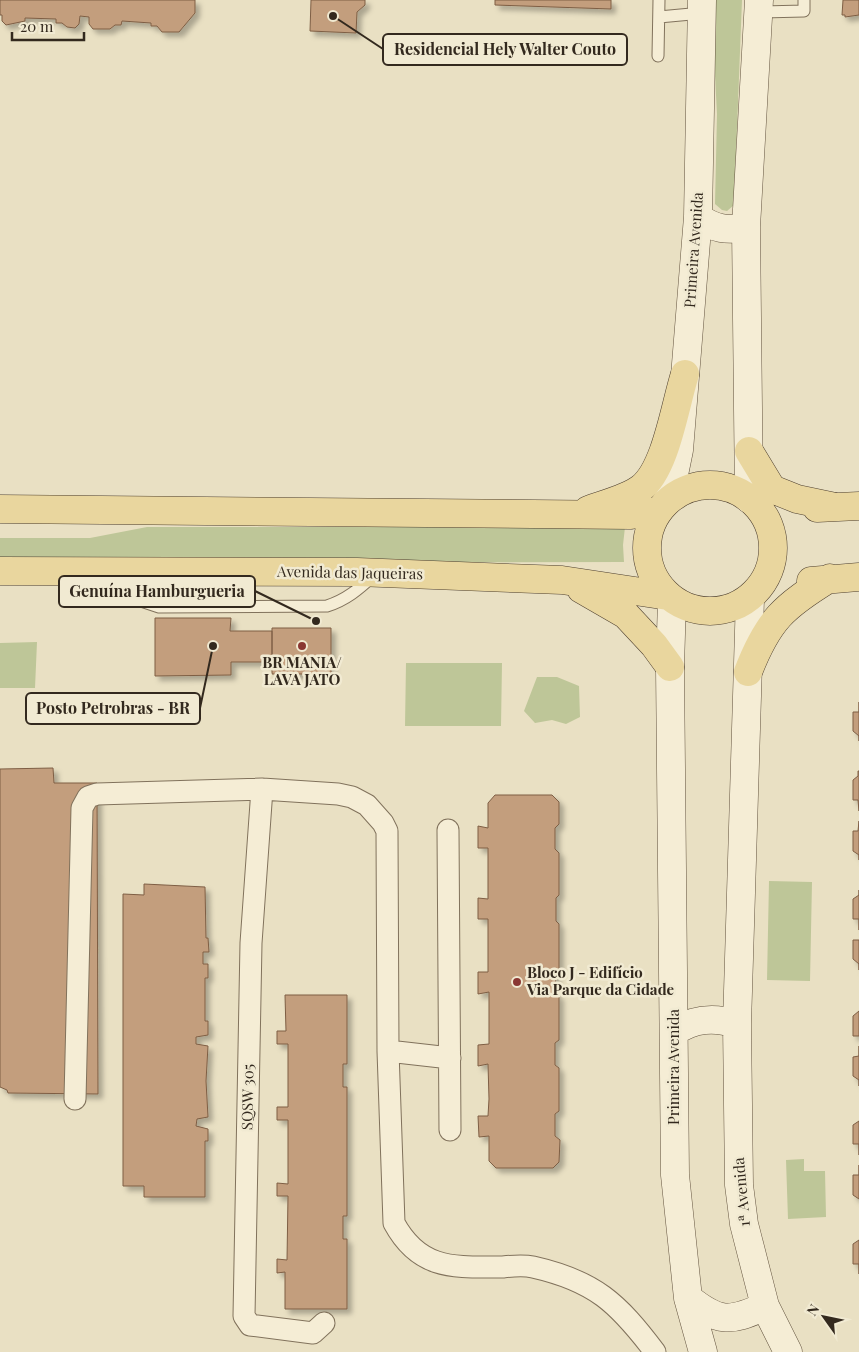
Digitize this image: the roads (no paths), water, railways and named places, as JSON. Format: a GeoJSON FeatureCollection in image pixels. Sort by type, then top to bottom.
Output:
{"type":"FeatureCollection","features":[{"type":"Feature","properties":{"kind":"main road"},"geometry":{"type":"LineString","coordinates":[[663,505],[647,536],[646,550],[653,576],[670,598],[688,608],[714,612],[739,605],[754,593],[766,578],[773,550],[772,536],[755,505],[749,451],[746,227],[759,6]]}},
{"type":"Feature","properties":{"kind":"main road","name":"Primeira Avenida"},"geometry":{"type":"LineString","coordinates":[[663,505],[678,450],[698,217],[702,7]]}},
{"type":"Feature","properties":{"kind":"main road"},"geometry":{"type":"LineString","coordinates":[[698,217],[716,228],[734,229],[746,227]]}},
{"type":"Feature","properties":{"kind":"main road"},"geometry":{"type":"LineString","coordinates":[[575,514],[641,488],[654,473],[666,446],[674,409],[685,374]]}},
{"type":"Feature","properties":{"kind":"main road"},"geometry":{"type":"LineString","coordinates":[[749,451],[772,489],[796,499],[847,507]]}},
{"type":"Feature","properties":{"kind":"main road"},"geometry":{"type":"LineString","coordinates":[[0,510],[631,515],[663,505],[695,486],[709,484],[737,491],[755,505],[847,507]]}},
{"type":"Feature","properties":{"kind":"main road","name":"Avenida das Jaqueiras"},"geometry":{"type":"LineString","coordinates":[[0,571],[377,573],[562,580],[670,598]]}},
{"type":"Feature","properties":{"kind":"main road"},"geometry":{"type":"LineString","coordinates":[[754,593],[830,578],[859,577]]}},
{"type":"Feature","properties":{"kind":"main road"},"geometry":{"type":"LineString","coordinates":[[748,672],[764,634],[781,612],[795,600],[830,578]]}},
{"type":"Feature","properties":{"kind":"main road"},"geometry":{"type":"LineString","coordinates":[[562,580],[626,615],[654,645],[670,667]]}},
{"type":"Feature","properties":{"kind":"main road"},"geometry":{"type":"LineString","coordinates":[[674,1032],[695,1021],[707,1019],[737,1024],[748,672],[754,593]]}},
{"type":"Feature","properties":{"kind":"main road","name":"Primeira Avenida"},"geometry":{"type":"LineString","coordinates":[[670,598],[675,1174],[688,1298],[703,1352]]}},
{"type":"Feature","properties":{"kind":"main road","name":"1ª Avenida"},"geometry":{"type":"LineString","coordinates":[[737,1024],[739,1185],[744,1224],[765,1306],[788,1352]]}},
{"type":"Feature","properties":{"kind":"main road"},"geometry":{"type":"LineString","coordinates":[[688,1298],[706,1313],[722,1318],[740,1316],[765,1306]]}},
{"type":"Feature","properties":{"kind":"street"},"geometry":{"type":"LineString","coordinates":[[75,1099],[82,808],[85,801],[92,795],[97,794],[262,789],[352,797],[367,804],[383,823],[387,832],[388,1051],[394,1223],[402,1238],[416,1251],[439,1264],[458,1267],[531,1266],[582,1282],[601,1293],[631,1320],[656,1352]]}},
{"type":"Feature","properties":{"kind":"street","name":"SQSW 305"},"geometry":{"type":"LineString","coordinates":[[262,789],[251,943],[244,1316],[250,1325],[312,1333],[324,1323]]}},
{"type":"Feature","properties":{"kind":"street"},"geometry":{"type":"LineString","coordinates":[[448,830],[450,1130]]}},
{"type":"Feature","properties":{"kind":"street"},"geometry":{"type":"LineString","coordinates":[[388,1051],[450,1058]]}},
{"type":"Feature","properties":{"kind":"lane"},"geometry":{"type":"LineString","coordinates":[[658,56],[659,0]]}},
{"type":"Feature","properties":{"kind":"lane"},"geometry":{"type":"LineString","coordinates":[[759,6],[804,11],[804,0]]}},
{"type":"Feature","properties":{"kind":"lane"},"geometry":{"type":"LineString","coordinates":[[659,17],[702,7]]}},
{"type":"Feature","properties":{"kind":"place","name":"Residencial Hely Walter Couto"},"geometry":{"type":"Point","coordinates":[333,16]}},
{"type":"Feature","properties":{"kind":"place","name":"Genuína Hamburgueria"},"geometry":{"type":"Point","coordinates":[316,621]}},
{"type":"Feature","properties":{"kind":"place","name":"Posto Petrobras - BR"},"geometry":{"type":"Point","coordinates":[213,646]}},
{"type":"Feature","properties":{"kind":"place","name":"BR MANIA/ LAVA JATO"},"geometry":{"type":"Point","coordinates":[302,646]}},
{"type":"Feature","properties":{"kind":"place","name":"Bloco J - Edifício Via Parque da Cidade"},"geometry":{"type":"Point","coordinates":[517,982]}}]}
